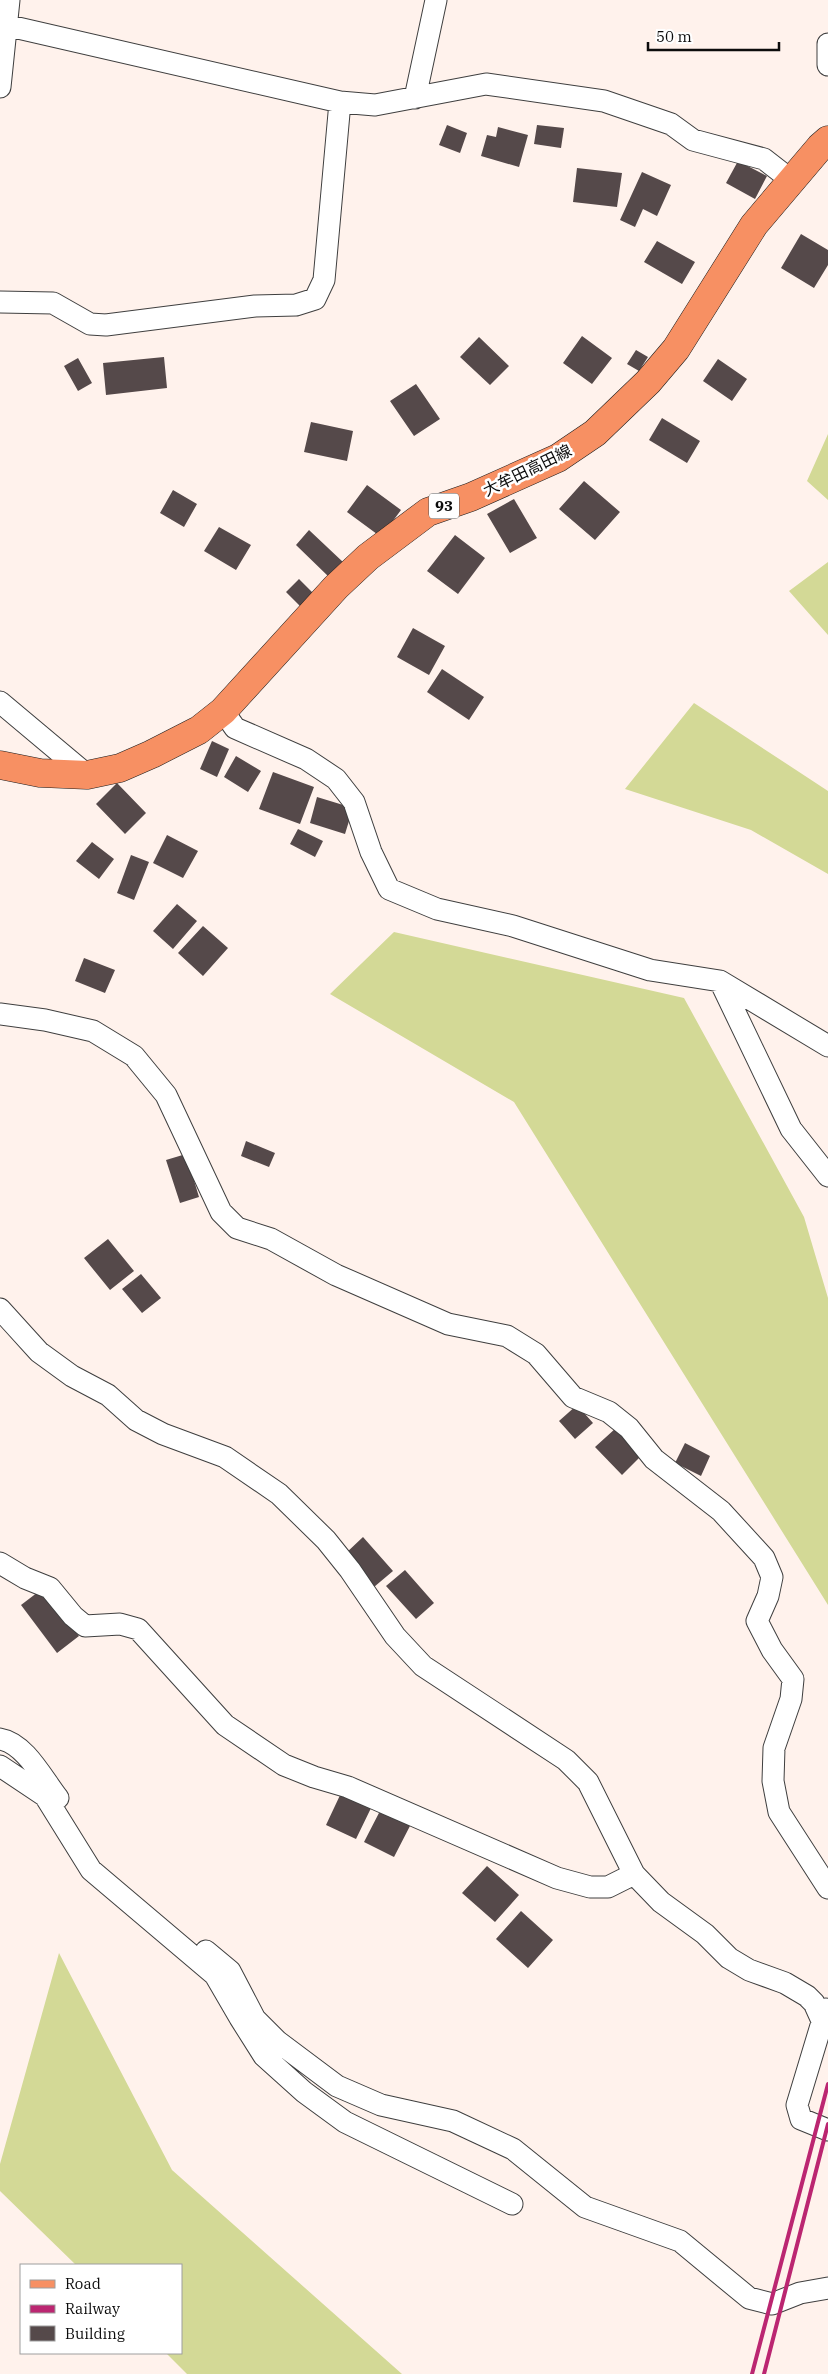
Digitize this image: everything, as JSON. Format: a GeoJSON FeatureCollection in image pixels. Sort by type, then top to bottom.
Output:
{"type":"FeatureCollection","features":[{"type":"Feature","properties":{"kind":"main road","name":"大牟田高田線"},"geometry":{"type":"LineString","coordinates":[[0,765],[40,773],[87,775],[120,768],[199,730],[223,711],[336,587],[368,557],[421,517],[428,512],[471,498],[558,458],[596,433],[648,382],[676,349],[754,225],[791,180],[828,140]]}},
{"type":"Feature","properties":{"kind":"street"},"geometry":{"type":"LineString","coordinates":[[0,87],[9,0]]}},
{"type":"Feature","properties":{"kind":"street"},"geometry":{"type":"LineString","coordinates":[[415,98],[436,0]]}},
{"type":"Feature","properties":{"kind":"street"},"geometry":{"type":"LineString","coordinates":[[6,25],[340,102],[375,105],[486,84],[604,101],[671,124],[693,140],[764,159],[791,180]]}},
{"type":"Feature","properties":{"kind":"street"},"geometry":{"type":"LineString","coordinates":[[828,44],[828,65]]}},
{"type":"Feature","properties":{"kind":"street"},"geometry":{"type":"LineString","coordinates":[[0,302],[53,303],[90,324],[106,325],[255,306],[296,305],[315,299],[324,280],[340,102]]}},
{"type":"Feature","properties":{"kind":"street"},"geometry":{"type":"LineString","coordinates":[[0,702],[87,775]]}},
{"type":"Feature","properties":{"kind":"street"},"geometry":{"type":"LineString","coordinates":[[223,711],[235,728],[306,759],[336,779],[354,802],[372,852],[390,889],[437,909],[513,926],[650,970],[720,980],[828,1046]]}},
{"type":"Feature","properties":{"kind":"street"},"geometry":{"type":"LineString","coordinates":[[720,980],[791,1129],[828,1176]]}},
{"type":"Feature","properties":{"kind":"street"},"geometry":{"type":"LineString","coordinates":[[0,1014],[45,1020],[93,1031],[134,1056],[166,1095],[221,1212],[237,1228],[271,1239],[336,1275],[448,1324],[507,1336],[536,1354],[573,1396],[609,1412],[629,1428],[654,1459],[721,1511],[764,1558],[772,1577],[768,1596],[757,1621],[772,1650],[793,1679],[791,1699],[774,1748],[773,1781],[779,1812],[828,1888]]}},
{"type":"Feature","properties":{"kind":"street"},"geometry":{"type":"LineString","coordinates":[[0,1309],[39,1352],[72,1376],[108,1395],[136,1420],[163,1434],[225,1457],[279,1494],[326,1540],[350,1570],[395,1636],[423,1666],[566,1760],[588,1782],[634,1874],[661,1902],[705,1934],[729,1958],[748,1970],[785,1983],[807,1996],[814,2003],[823,2024]]}},
{"type":"Feature","properties":{"kind":"street"},"geometry":{"type":"LineString","coordinates":[[0,1563],[25,1578],[50,1588],[73,1616],[85,1626],[120,1624],[138,1629],[224,1725],[284,1765],[314,1777],[348,1787],[557,1878],[590,1887],[608,1887],[634,1874]]}},
{"type":"Feature","properties":{"kind":"street"},"geometry":{"type":"LineString","coordinates":[[0,1739],[9,1740],[26,1756],[78,1825],[101,1862],[230,1970],[247,2018],[264,2056],[304,2092],[345,2122],[512,2204]]}},
{"type":"Feature","properties":{"kind":"street"},"geometry":{"type":"LineString","coordinates":[[0,1766],[46,1796],[91,1870],[215,1975],[247,2018],[337,2086],[381,2105],[454,2122],[513,2149],[585,2207],[680,2241],[748,2298],[772,2304],[800,2293],[828,2288]]}},
{"type":"Feature","properties":{"kind":"street"},"geometry":{"type":"LineString","coordinates":[[828,1999],[823,2024],[797,2105],[801,2119],[828,2130]]}},
{"type":"Feature","properties":{"kind":"green space"},"geometry":{"type":"Polygon","coordinates":[[[828,434],[828,500],[807,481],[828,434]]]}},
{"type":"Feature","properties":{"kind":"green space"},"geometry":{"type":"Polygon","coordinates":[[[828,562],[828,635],[789,591],[828,562]]]}},
{"type":"Feature","properties":{"kind":"green space"},"geometry":{"type":"Polygon","coordinates":[[[694,703],[828,791],[828,874],[751,830],[625,789],[694,703]]]}},
{"type":"Feature","properties":{"kind":"green space"},"geometry":{"type":"Polygon","coordinates":[[[394,932],[684,998],[804,1217],[828,1298],[828,1605],[514,1102],[330,994],[394,932]]]}},
{"type":"Feature","properties":{"kind":"green space"},"geometry":{"type":"Polygon","coordinates":[[[59,1953],[172,2170],[402,2374],[187,2374],[167,2354],[182,2354],[182,2264],[75,2264],[0,2191],[0,2164],[59,1953]]]}},
{"type":"Feature","properties":{"kind":"building"},"geometry":{"type":"Polygon","coordinates":[[[447,125],[467,133],[460,153],[439,145],[447,125]]]}},
{"type":"Feature","properties":{"kind":"building"},"geometry":{"type":"Polygon","coordinates":[[[537,125],[564,128],[561,148],[534,144],[537,125]]]}},
{"type":"Feature","properties":{"kind":"building"},"geometry":{"type":"Polygon","coordinates":[[[498,127],[528,135],[519,167],[481,156],[487,135],[496,137],[498,127]]]}},
{"type":"Feature","properties":{"kind":"building"},"geometry":{"type":"Polygon","coordinates":[[[738,161],[767,176],[755,199],[726,183],[738,161]]]}},
{"type":"Feature","properties":{"kind":"building"},"geometry":{"type":"Polygon","coordinates":[[[577,168],[622,173],[617,207],[573,202],[577,168]]]}},
{"type":"Feature","properties":{"kind":"building"},"geometry":{"type":"Polygon","coordinates":[[[642,172],[671,185],[657,216],[643,209],[635,227],[620,220],[642,172]]]}},
{"type":"Feature","properties":{"kind":"building"},"geometry":{"type":"Polygon","coordinates":[[[801,234],[828,250],[828,265],[814,288],[781,268],[801,234]]]}},
{"type":"Feature","properties":{"kind":"building"},"geometry":{"type":"Polygon","coordinates":[[[657,241],[695,262],[682,284],[644,262],[657,241]]]}},
{"type":"Feature","properties":{"kind":"building"},"geometry":{"type":"Polygon","coordinates":[[[582,336],[612,358],[592,384],[563,363],[582,336]]]}},
{"type":"Feature","properties":{"kind":"building"},"geometry":{"type":"Polygon","coordinates":[[[479,337],[509,366],[490,385],[460,357],[479,337]]]}},
{"type":"Feature","properties":{"kind":"building"},"geometry":{"type":"Polygon","coordinates":[[[636,350],[648,357],[639,371],[627,364],[636,350]]]}},
{"type":"Feature","properties":{"kind":"building"},"geometry":{"type":"Polygon","coordinates":[[[164,357],[167,388],[106,395],[103,363],[164,357]]]}},
{"type":"Feature","properties":{"kind":"building"},"geometry":{"type":"Polygon","coordinates":[[[78,358],[92,383],[78,391],[64,366],[78,358]]]}},
{"type":"Feature","properties":{"kind":"building"},"geometry":{"type":"Polygon","coordinates":[[[718,359],[747,379],[732,401],[703,381],[718,359]]]}},
{"type":"Feature","properties":{"kind":"building"},"geometry":{"type":"Polygon","coordinates":[[[416,384],[440,419],[414,436],[390,401],[416,384]]]}},
{"type":"Feature","properties":{"kind":"building"},"geometry":{"type":"Polygon","coordinates":[[[662,418],[700,441],[687,463],[649,440],[662,418]]]}},
{"type":"Feature","properties":{"kind":"building"},"geometry":{"type":"Polygon","coordinates":[[[311,422],[353,431],[347,461],[304,452],[311,422]]]}},
{"type":"Feature","properties":{"kind":"building"},"geometry":{"type":"Polygon","coordinates":[[[584,481],[620,512],[595,540],[559,509],[584,481]]]}},
{"type":"Feature","properties":{"kind":"building"},"geometry":{"type":"Polygon","coordinates":[[[367,485],[401,510],[381,537],[347,512],[367,485]]]}},
{"type":"Feature","properties":{"kind":"building"},"geometry":{"type":"Polygon","coordinates":[[[173,490],[197,504],[184,527],[160,513],[173,490]]]}},
{"type":"Feature","properties":{"kind":"building"},"geometry":{"type":"Polygon","coordinates":[[[514,499],[537,538],[510,553],[487,514],[514,499]]]}},
{"type":"Feature","properties":{"kind":"building"},"geometry":{"type":"Polygon","coordinates":[[[219,527],[251,545],[236,570],[204,551],[219,527]]]}},
{"type":"Feature","properties":{"kind":"building"},"geometry":{"type":"Polygon","coordinates":[[[309,530],[344,563],[330,578],[296,545],[309,530]]]}},
{"type":"Feature","properties":{"kind":"building"},"geometry":{"type":"Polygon","coordinates":[[[455,535],[485,558],[458,594],[427,571],[455,535]]]}},
{"type":"Feature","properties":{"kind":"building"},"geometry":{"type":"Polygon","coordinates":[[[299,579],[313,593],[300,606],[286,592],[299,579]]]}},
{"type":"Feature","properties":{"kind":"building"},"geometry":{"type":"Polygon","coordinates":[[[413,628],[445,646],[429,675],[397,657],[413,628]]]}},
{"type":"Feature","properties":{"kind":"building"},"geometry":{"type":"Polygon","coordinates":[[[442,669],[484,697],[469,720],[427,692],[442,669]]]}},
{"type":"Feature","properties":{"kind":"building"},"geometry":{"type":"Polygon","coordinates":[[[212,741],[229,749],[217,777],[200,769],[212,741]]]}},
{"type":"Feature","properties":{"kind":"building"},"geometry":{"type":"Polygon","coordinates":[[[236,756],[261,771],[248,792],[224,777],[236,756]]]}},
{"type":"Feature","properties":{"kind":"building"},"geometry":{"type":"Polygon","coordinates":[[[273,772],[314,787],[300,824],[259,809],[273,772]]]}},
{"type":"Feature","properties":{"kind":"building"},"geometry":{"type":"Polygon","coordinates":[[[117,783],[146,813],[125,834],[96,804],[117,783]]]}},
{"type":"Feature","properties":{"kind":"building"},"geometry":{"type":"Polygon","coordinates":[[[317,797],[353,808],[345,834],[310,823],[317,797]]]}},
{"type":"Feature","properties":{"kind":"building"},"geometry":{"type":"Polygon","coordinates":[[[298,829],[323,841],[315,857],[290,844],[298,829]]]}},
{"type":"Feature","properties":{"kind":"building"},"geometry":{"type":"Polygon","coordinates":[[[167,835],[198,851],[183,878],[153,863],[167,835]]]}},
{"type":"Feature","properties":{"kind":"building"},"geometry":{"type":"Polygon","coordinates":[[[92,842],[114,859],[99,879],[76,861],[92,842]]]}},
{"type":"Feature","properties":{"kind":"building"},"geometry":{"type":"Polygon","coordinates":[[[131,855],[149,862],[134,900],[117,893],[131,855]]]}},
{"type":"Feature","properties":{"kind":"building"},"geometry":{"type":"Polygon","coordinates":[[[177,904],[197,921],[173,949],[153,931],[177,904]]]}},
{"type":"Feature","properties":{"kind":"building"},"geometry":{"type":"Polygon","coordinates":[[[203,926],[228,948],[203,976],[178,953],[203,926]]]}},
{"type":"Feature","properties":{"kind":"building"},"geometry":{"type":"Polygon","coordinates":[[[84,958],[115,970],[105,993],[75,981],[84,958]]]}},
{"type":"Feature","properties":{"kind":"building"},"geometry":{"type":"Polygon","coordinates":[[[246,1141],[275,1153],[269,1167],[241,1156],[246,1141]]]}},
{"type":"Feature","properties":{"kind":"building"},"geometry":{"type":"Polygon","coordinates":[[[186,1154],[199,1197],[180,1203],[166,1160],[186,1154]]]}},
{"type":"Feature","properties":{"kind":"building"},"geometry":{"type":"Polygon","coordinates":[[[108,1239],[134,1271],[110,1290],[84,1258],[108,1239]]]}},
{"type":"Feature","properties":{"kind":"building"},"geometry":{"type":"Polygon","coordinates":[[[141,1274],[161,1298],[142,1313],[122,1289],[141,1274]]]}},
{"type":"Feature","properties":{"kind":"building"},"geometry":{"type":"Polygon","coordinates":[[[577,1405],[593,1423],[575,1439],[559,1421],[577,1405]]]}},
{"type":"Feature","properties":{"kind":"building"},"geometry":{"type":"Polygon","coordinates":[[[616,1428],[642,1455],[622,1475],[595,1447],[616,1428]]]}},
{"type":"Feature","properties":{"kind":"building"},"geometry":{"type":"Polygon","coordinates":[[[685,1443],[710,1456],[701,1476],[675,1463],[685,1443]]]}},
{"type":"Feature","properties":{"kind":"building"},"geometry":{"type":"Polygon","coordinates":[[[363,1537],[393,1571],[374,1587],[345,1554],[363,1537]]]}},
{"type":"Feature","properties":{"kind":"building"},"geometry":{"type":"Polygon","coordinates":[[[405,1570],[434,1603],[416,1619],[386,1586],[405,1570]]]}},
{"type":"Feature","properties":{"kind":"building"},"geometry":{"type":"Polygon","coordinates":[[[42,1589],[79,1636],[57,1653],[21,1605],[42,1589]]]}},
{"type":"Feature","properties":{"kind":"building"},"geometry":{"type":"Polygon","coordinates":[[[342,1791],[372,1806],[356,1839],[326,1825],[342,1791]]]}},
{"type":"Feature","properties":{"kind":"building"},"geometry":{"type":"Polygon","coordinates":[[[381,1809],[411,1824],[394,1857],[364,1842],[381,1809]]]}},
{"type":"Feature","properties":{"kind":"building"},"geometry":{"type":"Polygon","coordinates":[[[487,1866],[519,1895],[495,1922],[462,1893],[487,1866]]]}},
{"type":"Feature","properties":{"kind":"building"},"geometry":{"type":"Polygon","coordinates":[[[521,1911],[553,1940],[528,1968],[496,1939],[521,1911]]]}},
{"type":"Feature","properties":{"kind":"railway"},"geometry":{"type":"LineString","coordinates":[[752,2374],[828,2084]]}},
{"type":"Feature","properties":{"kind":"railway"},"geometry":{"type":"LineString","coordinates":[[764,2374],[828,2124]]}}]}
